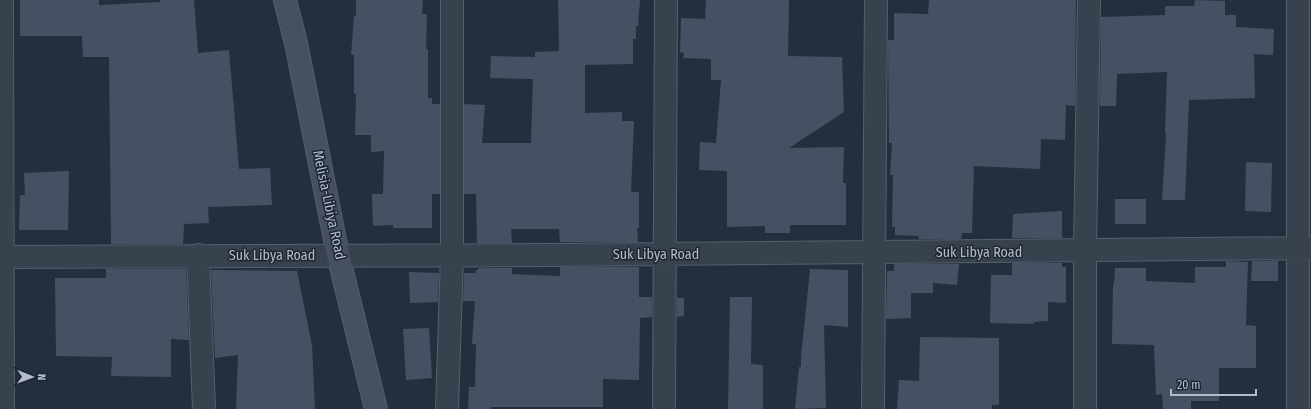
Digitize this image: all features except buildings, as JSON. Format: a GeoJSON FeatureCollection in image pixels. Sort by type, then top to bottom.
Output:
{"type":"FeatureCollection","features":[{"type":"Feature","properties":{"kind":"main road","name":"Melisia-Libiya Road"},"geometry":{"type":"LineString","coordinates":[[285,0],[296,43],[338,255],[376,409]]}},
{"type":"Feature","properties":{"kind":"street"},"geometry":{"type":"LineString","coordinates":[[2,0],[1,257],[3,409]]}},
{"type":"Feature","properties":{"kind":"street"},"geometry":{"type":"LineString","coordinates":[[448,409],[452,255],[452,0]]}},
{"type":"Feature","properties":{"kind":"street"},"geometry":{"type":"LineString","coordinates":[[664,409],[666,254],[666,0]]}},
{"type":"Feature","properties":{"kind":"street"},"geometry":{"type":"LineString","coordinates":[[873,409],[876,0]]}},
{"type":"Feature","properties":{"kind":"street"},"geometry":{"type":"LineString","coordinates":[[1085,409],[1085,251],[1089,0]]}},
{"type":"Feature","properties":{"kind":"street"},"geometry":{"type":"LineString","coordinates":[[1298,0],[1304,248],[1298,409]]}},
{"type":"Feature","properties":{"kind":"street","name":"Suk Libya Road"},"geometry":{"type":"LineString","coordinates":[[1,257],[666,254],[1304,248]]}},
{"type":"Feature","properties":{"kind":"street"},"geometry":{"type":"LineString","coordinates":[[198,255],[204,409]]}}]}
